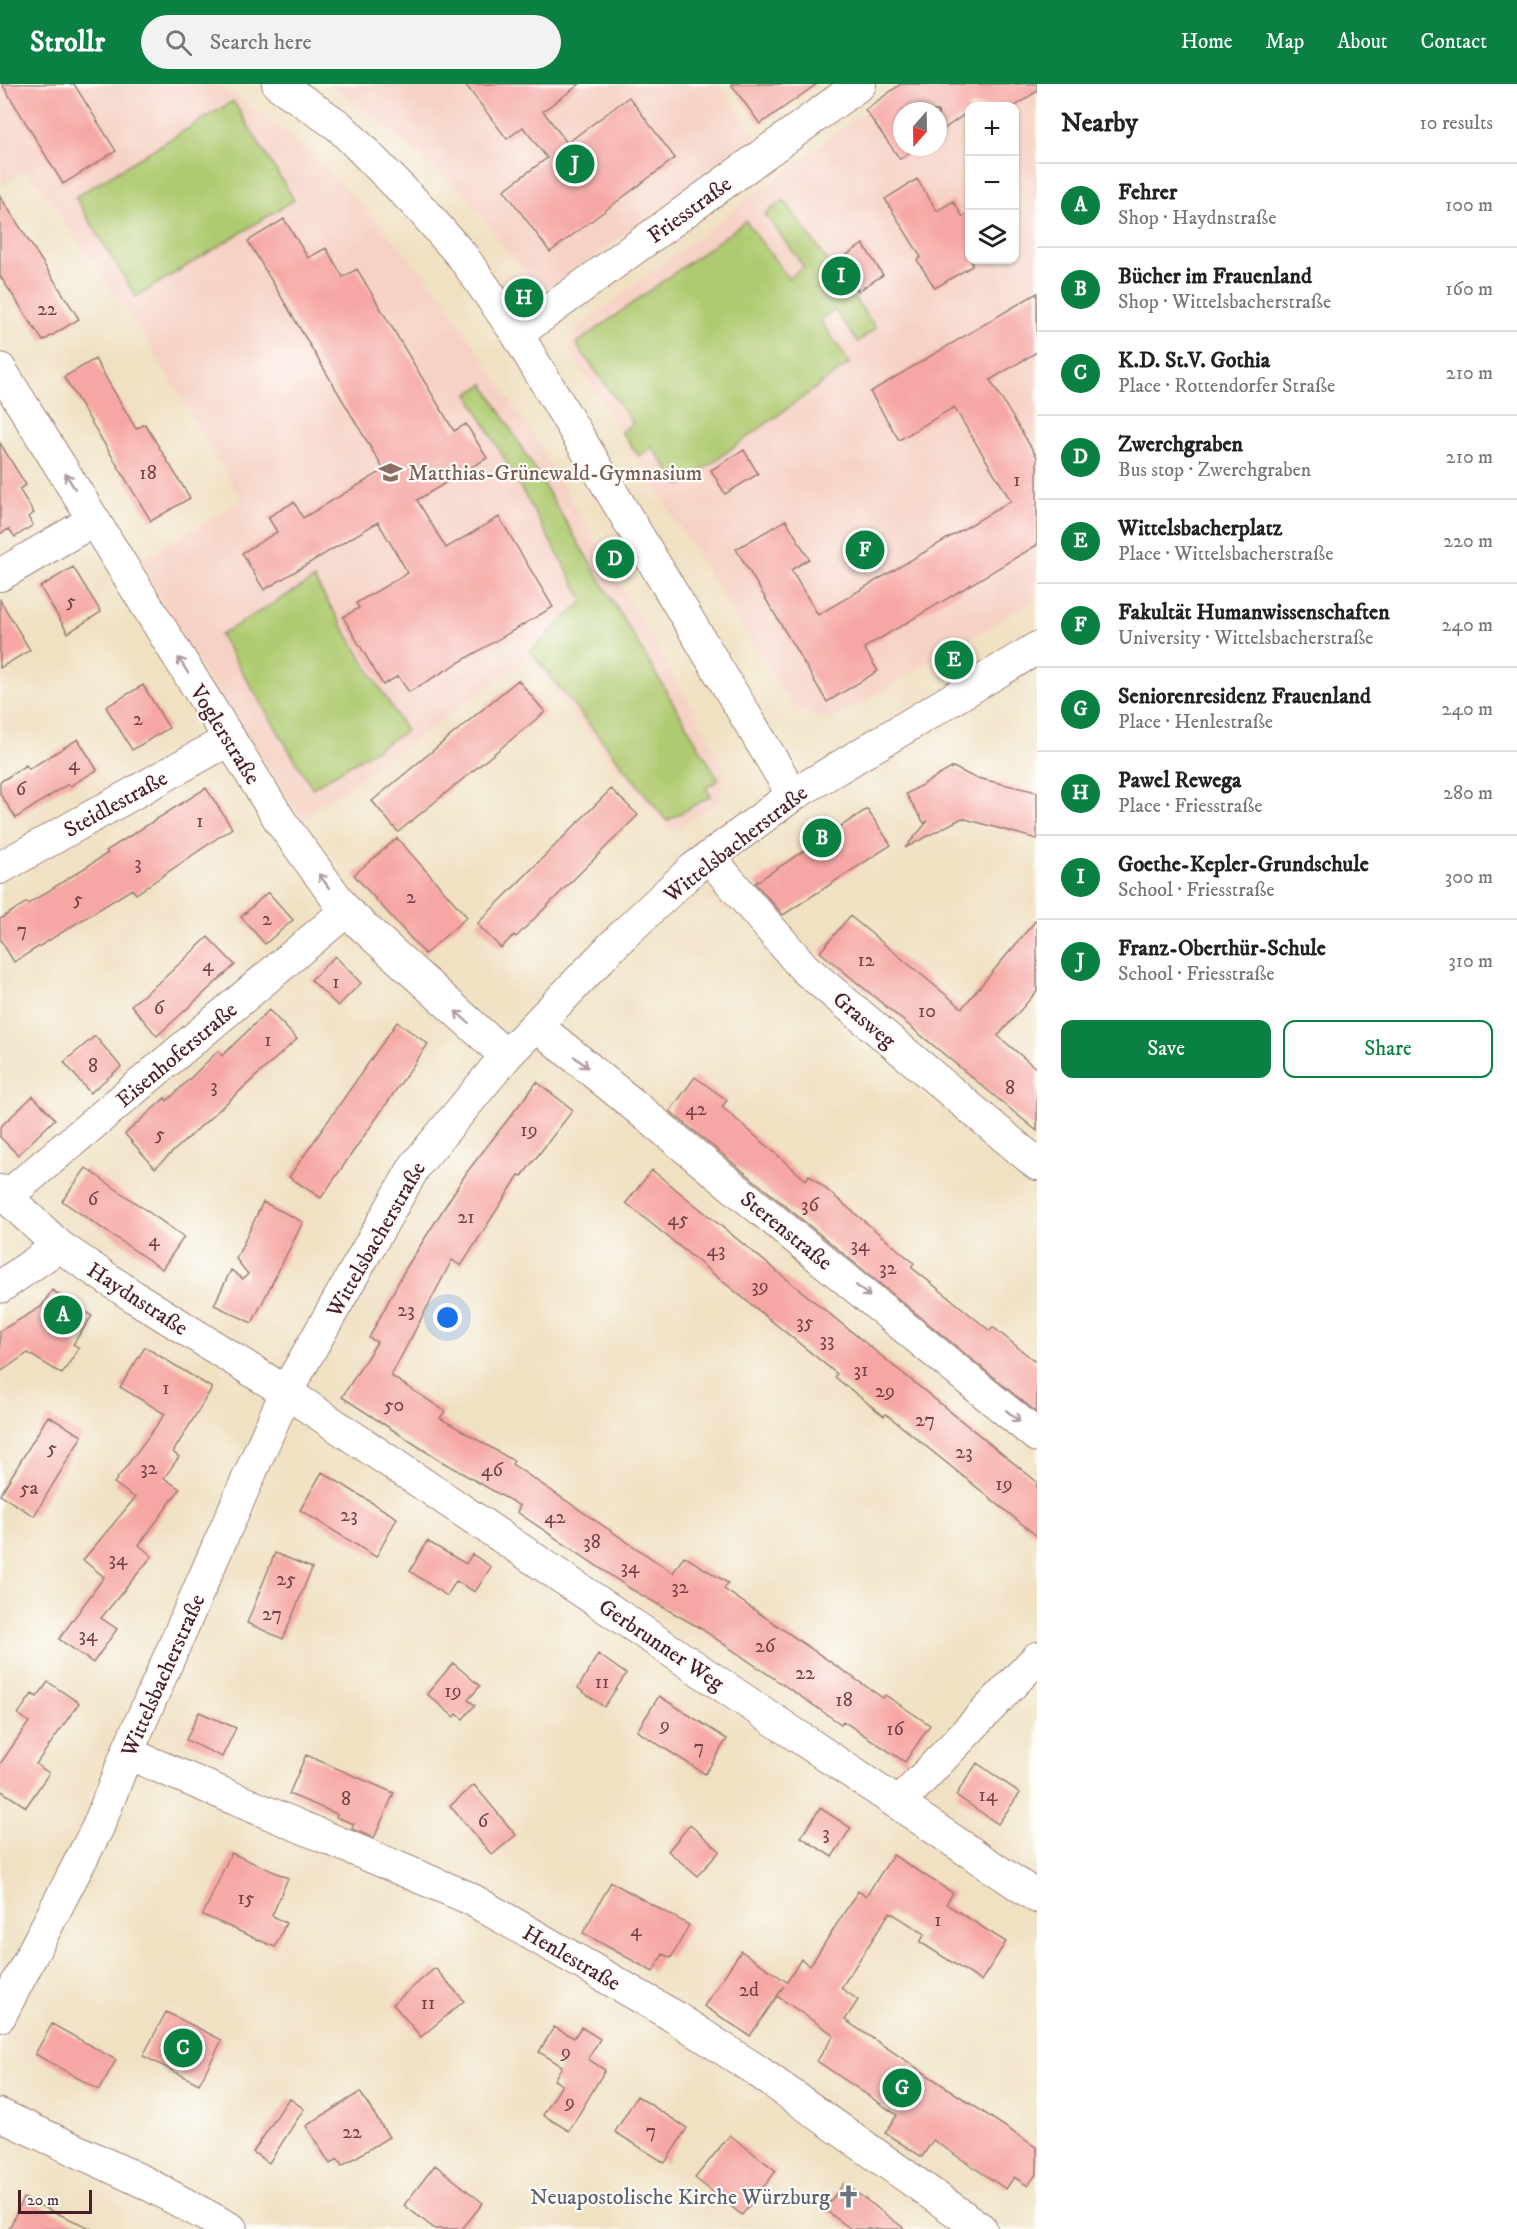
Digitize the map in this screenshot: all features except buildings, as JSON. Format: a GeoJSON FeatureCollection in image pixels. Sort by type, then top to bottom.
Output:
{"type":"FeatureCollection","features":[{"type":"Feature","properties":{"kind":"street"},"geometry":{"type":"LineString","coordinates":[[278,84],[339,126],[415,202],[463,257],[517,334],[793,795]]}},
{"type":"Feature","properties":{"kind":"street","name":"Friesstraße"},"geometry":{"type":"LineString","coordinates":[[517,334],[860,84]]}},
{"type":"Feature","properties":{"kind":"street","name":"Voglerstraße"},"geometry":{"type":"LineString","coordinates":[[0,369],[281,822],[346,911],[506,1056]]}},
{"type":"Feature","properties":{"kind":"street"},"geometry":{"type":"LineString","coordinates":[[0,575],[94,520]]}},
{"type":"Feature","properties":{"kind":"street","name":"Wittelsbacherstraße"},"geometry":{"type":"LineString","coordinates":[[0,2016],[98,1827],[127,1753],[286,1392],[415,1166],[506,1056],[622,935],[693,869],[793,795],[1037,648]]}},
{"type":"Feature","properties":{"kind":"street","name":"Steidlestraße"},"geometry":{"type":"LineString","coordinates":[[0,867],[230,739]]}},
{"type":"Feature","properties":{"kind":"street","name":"Grasweg"},"geometry":{"type":"LineString","coordinates":[[710,858],[804,968],[1037,1164]]}},
{"type":"Feature","properties":{"kind":"street","name":"Eisenhoferstraße"},"geometry":{"type":"LineString","coordinates":[[3,1194],[346,911]]}},
{"type":"Feature","properties":{"kind":"street","name":"Sterenstraße"},"geometry":{"type":"LineString","coordinates":[[536,1025],[1037,1436]]}},
{"type":"Feature","properties":{"kind":"street","name":"Haydnstraße"},"geometry":{"type":"LineString","coordinates":[[3,1194],[59,1246],[133,1296],[286,1392]]}},
{"type":"Feature","properties":{"kind":"street"},"geometry":{"type":"LineString","coordinates":[[0,1287],[59,1246]]}},
{"type":"Feature","properties":{"kind":"street","name":"Gerbrunner Weg"},"geometry":{"type":"LineString","coordinates":[[286,1392],[900,1802],[1037,1897]]}},
{"type":"Feature","properties":{"kind":"street"},"geometry":{"type":"LineString","coordinates":[[900,1802],[1037,1658]]}},
{"type":"Feature","properties":{"kind":"street","name":"Henlestraße"},"geometry":{"type":"LineString","coordinates":[[127,1753],[469,1898],[680,2020],[776,2084],[981,2229]]}},
{"type":"Feature","properties":{"kind":"street"},"geometry":{"type":"LineString","coordinates":[[0,2115],[144,2182],[231,2229]]}},
{"type":"Feature","properties":{"kind":"shaded area","name":"Matthias-Grünewald-Gymnasium"},"geometry":{"type":"Polygon","coordinates":[[[0,84],[215,84],[236,95],[286,133],[362,204],[439,291],[538,443],[711,740],[725,774],[718,803],[671,832],[528,659],[302,819],[214,689],[139,562],[242,500],[138,326],[27,170],[0,186],[0,84]]]}},
{"type":"Feature","properties":{"kind":"shaded area"},"geometry":{"type":"Polygon","coordinates":[[[331,84],[718,84],[757,138],[540,295],[462,191],[331,84]]]}},
{"type":"Feature","properties":{"kind":"shaded area"},"geometry":{"type":"Polygon","coordinates":[[[901,84],[1037,84],[1037,599],[832,720],[795,711],[570,352],[576,329],[901,84]]]}},
{"type":"Feature","properties":{"kind":"green space"},"geometry":{"type":"Polygon","coordinates":[[[233,101],[294,200],[136,297],[75,197],[233,101]]]}},
{"type":"Feature","properties":{"kind":"green space"},"geometry":{"type":"Polygon","coordinates":[[[784,200],[876,328],[858,342],[834,310],[820,320],[850,363],[680,486],[652,447],[639,456],[621,432],[633,423],[576,344],[746,221],[788,278],[804,267],[765,214],[784,200]]]}},
{"type":"Feature","properties":{"kind":"green space"},"geometry":{"type":"Polygon","coordinates":[[[484,384],[719,780],[706,788],[711,796],[667,821],[530,651],[584,601],[468,394],[484,384]]]}},
{"type":"Feature","properties":{"kind":"green space"},"geometry":{"type":"Polygon","coordinates":[[[314,579],[406,731],[312,788],[220,635],[314,579]]]}},
{"type":"Feature","properties":{"kind":"place","name":"Franz-Oberthür-Schule"},"geometry":{"type":"Point","coordinates":[575,164]}},
{"type":"Feature","properties":{"kind":"place","name":"Goethe-Kepler-Grundschule"},"geometry":{"type":"Point","coordinates":[841,276]}},
{"type":"Feature","properties":{"kind":"place","name":"Pawel Rewega"},"geometry":{"type":"Point","coordinates":[524,298]}},
{"type":"Feature","properties":{"kind":"place","name":"Matthias-Grünewald-Gymnasium"},"geometry":{"type":"Point","coordinates":[390,472]}},
{"type":"Feature","properties":{"kind":"place","name":"Fakultät Humanwissenschaften"},"geometry":{"type":"Point","coordinates":[865,550]}},
{"type":"Feature","properties":{"kind":"place","name":"Zwerchgraben"},"geometry":{"type":"Point","coordinates":[615,559]}},
{"type":"Feature","properties":{"kind":"place","name":"Wittelsbacherplatz"},"geometry":{"type":"Point","coordinates":[954,660]}},
{"type":"Feature","properties":{"kind":"place","name":"Bücher im Frauenland"},"geometry":{"type":"Point","coordinates":[822,838]}},
{"type":"Feature","properties":{"kind":"place","name":"Fehrer"},"geometry":{"type":"Point","coordinates":[63,1315]}},
{"type":"Feature","properties":{"kind":"place","name":"K.D. St.V. Gothia"},"geometry":{"type":"Point","coordinates":[183,2048]}},
{"type":"Feature","properties":{"kind":"place","name":"Seniorenresidenz Frauenland"},"geometry":{"type":"Point","coordinates":[902,2088]}},
{"type":"Feature","properties":{"kind":"place","name":"Neuapostolische Kirche Würzburg"},"geometry":{"type":"Point","coordinates":[848,2196]}}]}
